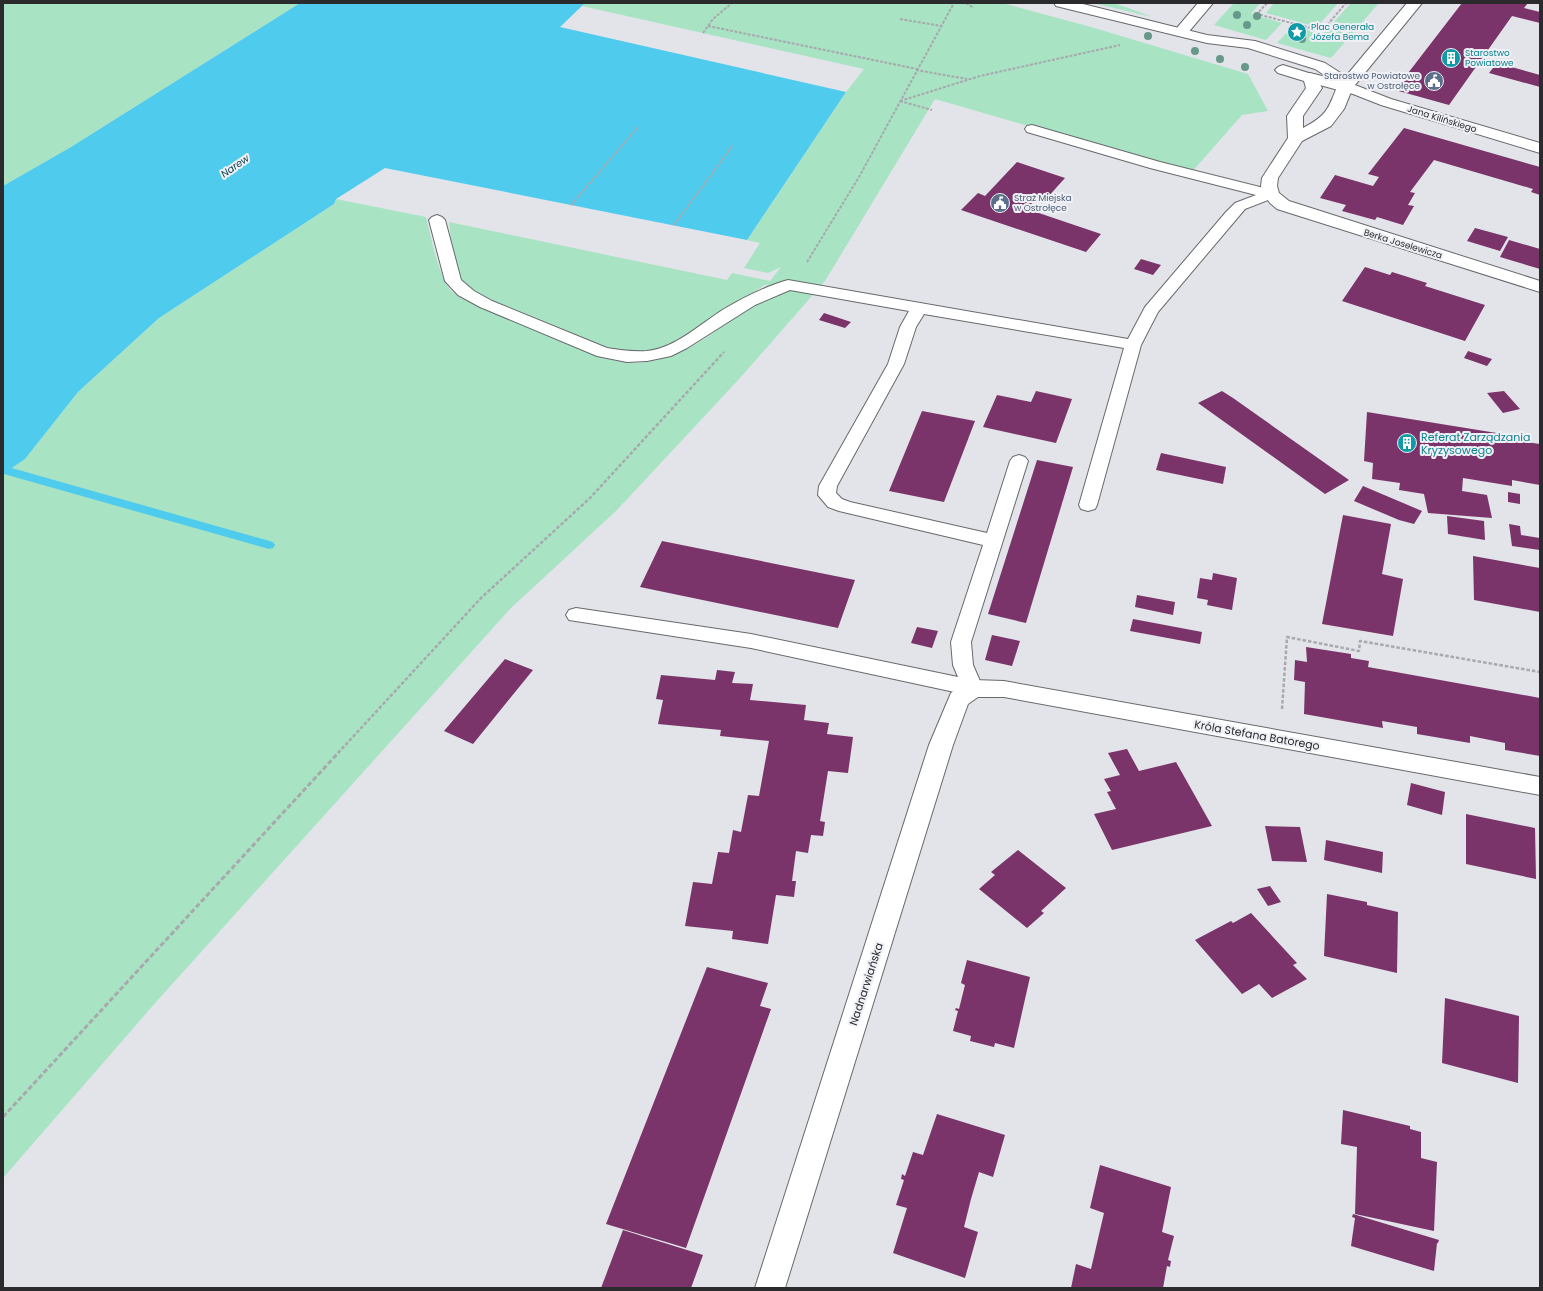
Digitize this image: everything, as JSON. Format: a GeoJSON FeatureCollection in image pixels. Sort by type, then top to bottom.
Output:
{"type":"FeatureCollection","features":[{"type":"Feature","properties":{"kind":"street"},"geometry":{"type":"LineString","coordinates":[[1061,3],[1207,39],[1250,44],[1320,66],[1337,77],[1345,86]]}},
{"type":"Feature","properties":{"kind":"street"},"geometry":{"type":"LineString","coordinates":[[1181,32],[1206,3]]}},
{"type":"Feature","properties":{"kind":"street"},"geometry":{"type":"LineString","coordinates":[[1271,194],[1268,186],[1270,178],[1296,138],[1325,123],[1336,109],[1345,86],[1415,3]]}},
{"type":"Feature","properties":{"kind":"street"},"geometry":{"type":"LineString","coordinates":[[1207,39],[1236,56],[1244,58]]}},
{"type":"Feature","properties":{"kind":"street"},"geometry":{"type":"LineString","coordinates":[[1273,66],[1310,78],[1345,86]]}},
{"type":"Feature","properties":{"kind":"street"},"geometry":{"type":"LineString","coordinates":[[1296,138],[1295,116],[1314,88],[1310,78]]}},
{"type":"Feature","properties":{"kind":"street","name":"Jana Kilińskiego"},"geometry":{"type":"LineString","coordinates":[[1345,86],[1386,102],[1540,148]]}},
{"type":"Feature","properties":{"kind":"street","name":"Berka Joselewicza"},"geometry":{"type":"LineString","coordinates":[[1271,194],[1283,205],[1540,287]]}},
{"type":"Feature","properties":{"kind":"street","name":"Króla Stefana Batorego"},"geometry":{"type":"LineString","coordinates":[[973,688],[1004,689],[1540,786]]}},
{"type":"Feature","properties":{"kind":"street","name":"Nadnarwiańska"},"geometry":{"type":"LineString","coordinates":[[770,1288],[941,745],[959,699],[973,688]]}},
{"type":"Feature","properties":{"kind":"lane"},"geometry":{"type":"LineString","coordinates":[[1032,129],[1155,165],[1271,194]]}},
{"type":"Feature","properties":{"kind":"lane"},"geometry":{"type":"LineString","coordinates":[[1088,505],[1134,345],[1151,310],[1240,206],[1271,194]]}},
{"type":"Feature","properties":{"kind":"lane"},"geometry":{"type":"LineString","coordinates":[[437,220],[448,268],[453,281],[459,289],[469,296],[486,304],[603,352],[619,357],[638,358],[657,355],[673,349],[749,302],[788,285],[1134,345]]}},
{"type":"Feature","properties":{"kind":"lane"},"geometry":{"type":"LineString","coordinates":[[919,308],[908,327],[896,364],[828,486],[827,496],[835,503],[846,507],[994,541]]}},
{"type":"Feature","properties":{"kind":"lane"},"geometry":{"type":"LineString","coordinates":[[973,688],[963,665],[961,642],[1019,461]]}},
{"type":"Feature","properties":{"kind":"lane"},"geometry":{"type":"LineString","coordinates":[[576,615],[750,641],[973,688]]}},
{"type":"Feature","properties":{"kind":"path"},"geometry":{"type":"LineString","coordinates":[[703,33],[713,19],[732,3]]}},
{"type":"Feature","properties":{"kind":"path"},"geometry":{"type":"LineString","coordinates":[[788,285],[798,276],[859,177],[899,101],[954,3]]}},
{"type":"Feature","properties":{"kind":"path"},"geometry":{"type":"LineString","coordinates":[[966,3],[974,8]]}},
{"type":"Feature","properties":{"kind":"path"},"geometry":{"type":"LineString","coordinates":[[1267,3],[1257,14],[1322,31],[1346,3]]}},
{"type":"Feature","properties":{"kind":"path"},"geometry":{"type":"LineString","coordinates":[[900,19],[941,26]]}},
{"type":"Feature","properties":{"kind":"path"},"geometry":{"type":"LineString","coordinates":[[708,26],[917,70],[969,79]]}},
{"type":"Feature","properties":{"kind":"path"},"geometry":{"type":"LineString","coordinates":[[899,101],[969,79],[1125,44]]}},
{"type":"Feature","properties":{"kind":"path"},"geometry":{"type":"LineString","coordinates":[[899,101],[932,110]]}},
{"type":"Feature","properties":{"kind":"path"},"geometry":{"type":"LineString","coordinates":[[571,205],[638,127]]}},
{"type":"Feature","properties":{"kind":"path"},"geometry":{"type":"LineString","coordinates":[[674,225],[733,145]]}},
{"type":"Feature","properties":{"kind":"path"},"geometry":{"type":"LineString","coordinates":[[3,1117],[481,598],[590,498],[728,348]]}},
{"type":"Feature","properties":{"kind":"path"},"geometry":{"type":"LineString","coordinates":[[1280,739],[1287,637],[1359,651],[1360,642],[1540,672]]}},
{"type":"Feature","properties":{"kind":"green space"},"geometry":{"type":"Polygon","coordinates":[[[3,3],[300,3],[71,147],[3,186],[3,3]]]}},
{"type":"Feature","properties":{"kind":"green space"},"geometry":{"type":"Polygon","coordinates":[[[585,3],[1002,3],[1091,27],[1248,74],[1268,111],[1242,115],[1191,173],[935,99],[825,281],[740,378],[617,510],[511,608],[156,1002],[3,1178],[3,474],[25,459],[78,392],[159,318],[334,204],[336,199],[426,217],[440,270],[447,285],[453,292],[461,298],[593,354],[612,360],[632,363],[651,361],[670,356],[689,348],[725,324],[756,297],[768,283],[675,342],[657,350],[641,353],[618,350],[601,345],[486,298],[470,289],[464,283],[456,268],[449,222],[727,280],[732,273],[770,281],[781,267],[768,273],[744,268],[760,243],[747,240],[846,92],[864,69],[582,6],[585,3]]]}},
{"type":"Feature","properties":{"kind":"green space"},"geometry":{"type":"Polygon","coordinates":[[[1093,3],[1116,3],[1152,17],[1093,3]]]}},
{"type":"Feature","properties":{"kind":"green space"},"geometry":{"type":"Polygon","coordinates":[[[1234,3],[1260,3],[1251,14],[1282,23],[1266,40],[1214,25],[1234,3]]]}},
{"type":"Feature","properties":{"kind":"green space"},"geometry":{"type":"Polygon","coordinates":[[[1274,3],[1338,3],[1317,27],[1266,13],[1274,3]]]}},
{"type":"Feature","properties":{"kind":"green space"},"geometry":{"type":"Polygon","coordinates":[[[1351,3],[1379,3],[1331,58],[1277,43],[1293,26],[1323,34],[1351,3]]]}},
{"type":"Feature","properties":{"kind":"water","name":"Narew"},"geometry":{"type":"Polygon","coordinates":[[[300,3],[585,3],[560,27],[846,92],[747,240],[385,168],[336,199],[334,204],[159,318],[78,392],[25,459],[3,474],[3,186],[71,147],[300,3]]]}},
{"type":"Feature","properties":{"kind":"building"},"geometry":{"type":"Polygon","coordinates":[[[1462,3],[1528,3],[1524,8],[1540,12],[1540,23],[1512,16],[1449,105],[1395,90],[1462,3]]]}},
{"type":"Feature","properties":{"kind":"building"},"geometry":{"type":"Polygon","coordinates":[[[1497,63],[1540,75],[1540,87],[1489,73],[1497,63]]]}},
{"type":"Feature","properties":{"kind":"building"},"geometry":{"type":"Polygon","coordinates":[[[1404,128],[1540,167],[1540,195],[1531,192],[1533,189],[1434,160],[1410,192],[1415,193],[1408,205],[1414,206],[1403,225],[1377,217],[1375,220],[1342,211],[1346,205],[1320,198],[1335,175],[1373,186],[1379,177],[1368,174],[1404,128]]]}},
{"type":"Feature","properties":{"kind":"building","name":"Straż Miejska w Ostrołęce"},"geometry":{"type":"Polygon","coordinates":[[[1017,162],[1065,178],[1047,198],[1039,195],[1027,209],[1101,234],[1086,252],[961,210],[978,193],[985,196],[1017,162]]]}},
{"type":"Feature","properties":{"kind":"building"},"geometry":{"type":"Polygon","coordinates":[[[1475,228],[1508,237],[1500,251],[1467,241],[1475,228]]]}},
{"type":"Feature","properties":{"kind":"building"},"geometry":{"type":"Polygon","coordinates":[[[1509,240],[1540,249],[1540,269],[1500,257],[1509,240]]]}},
{"type":"Feature","properties":{"kind":"building"},"geometry":{"type":"Polygon","coordinates":[[[1141,259],[1161,265],[1153,275],[1134,269],[1141,259]]]}},
{"type":"Feature","properties":{"kind":"building"},"geometry":{"type":"Polygon","coordinates":[[[1365,267],[1390,275],[1392,272],[1427,283],[1425,286],[1485,305],[1465,341],[1342,301],[1365,267]]]}},
{"type":"Feature","properties":{"kind":"building"},"geometry":{"type":"Polygon","coordinates":[[[824,313],[851,322],[845,328],[819,320],[824,313]]]}},
{"type":"Feature","properties":{"kind":"building"},"geometry":{"type":"Polygon","coordinates":[[[1468,351],[1492,359],[1487,366],[1464,358],[1468,351]]]}},
{"type":"Feature","properties":{"kind":"building"},"geometry":{"type":"Polygon","coordinates":[[[1036,391],[1072,399],[1056,443],[983,427],[997,395],[1031,402],[1036,391]]]}},
{"type":"Feature","properties":{"kind":"building"},"geometry":{"type":"Polygon","coordinates":[[[1222,391],[1349,480],[1325,494],[1198,403],[1222,391]]]}},
{"type":"Feature","properties":{"kind":"building"},"geometry":{"type":"Polygon","coordinates":[[[1504,391],[1520,409],[1503,413],[1487,393],[1504,391]]]}},
{"type":"Feature","properties":{"kind":"building"},"geometry":{"type":"Polygon","coordinates":[[[922,411],[975,421],[944,502],[889,491],[922,411]]]}},
{"type":"Feature","properties":{"kind":"building"},"geometry":{"type":"Polygon","coordinates":[[[1367,412],[1509,435],[1511,440],[1540,444],[1540,485],[1512,480],[1512,486],[1463,478],[1462,491],[1487,495],[1492,518],[1428,513],[1424,494],[1399,490],[1400,483],[1372,479],[1373,463],[1364,461],[1367,412]]]}},
{"type":"Feature","properties":{"kind":"building"},"geometry":{"type":"Polygon","coordinates":[[[1161,453],[1226,467],[1223,484],[1156,470],[1161,453]]]}},
{"type":"Feature","properties":{"kind":"building"},"geometry":{"type":"Polygon","coordinates":[[[1037,460],[1073,467],[1026,623],[988,614],[1037,460]]]}},
{"type":"Feature","properties":{"kind":"building"},"geometry":{"type":"Polygon","coordinates":[[[1363,486],[1422,511],[1414,524],[1399,520],[1354,501],[1363,486]]]}},
{"type":"Feature","properties":{"kind":"building"},"geometry":{"type":"Polygon","coordinates":[[[1508,492],[1520,494],[1520,504],[1508,502],[1508,492]]]}},
{"type":"Feature","properties":{"kind":"building"},"geometry":{"type":"Polygon","coordinates":[[[1343,515],[1391,524],[1382,574],[1403,579],[1393,636],[1322,624],[1343,515]]]}},
{"type":"Feature","properties":{"kind":"building"},"geometry":{"type":"Polygon","coordinates":[[[1447,516],[1484,521],[1485,540],[1448,534],[1447,516]]]}},
{"type":"Feature","properties":{"kind":"building"},"geometry":{"type":"Polygon","coordinates":[[[1509,524],[1520,526],[1521,535],[1540,538],[1540,550],[1512,546],[1509,524]]]}},
{"type":"Feature","properties":{"kind":"building"},"geometry":{"type":"Polygon","coordinates":[[[662,541],[855,580],[838,628],[640,587],[662,541]]]}},
{"type":"Feature","properties":{"kind":"building"},"geometry":{"type":"Polygon","coordinates":[[[1473,556],[1540,568],[1540,612],[1474,600],[1473,556]]]}},
{"type":"Feature","properties":{"kind":"building"},"geometry":{"type":"Polygon","coordinates":[[[1213,573],[1237,578],[1232,610],[1207,605],[1208,600],[1197,598],[1200,578],[1212,580],[1213,573]]]}},
{"type":"Feature","properties":{"kind":"building"},"geometry":{"type":"Polygon","coordinates":[[[1137,595],[1175,602],[1173,615],[1135,607],[1137,595]]]}},
{"type":"Feature","properties":{"kind":"building"},"geometry":{"type":"Polygon","coordinates":[[[1133,619],[1202,632],[1200,644],[1130,631],[1133,619]]]}},
{"type":"Feature","properties":{"kind":"building"},"geometry":{"type":"Polygon","coordinates":[[[917,627],[938,631],[932,648],[911,643],[917,627]]]}},
{"type":"Feature","properties":{"kind":"building"},"geometry":{"type":"Polygon","coordinates":[[[992,635],[1020,641],[1012,666],[985,660],[992,635]]]}},
{"type":"Feature","properties":{"kind":"building"},"geometry":{"type":"Polygon","coordinates":[[[1306,647],[1351,654],[1351,658],[1369,661],[1368,667],[1540,698],[1540,756],[1505,750],[1505,743],[1470,736],[1470,743],[1417,734],[1417,727],[1382,721],[1383,728],[1304,714],[1305,682],[1294,680],[1295,660],[1307,662],[1306,647]]]}},
{"type":"Feature","properties":{"kind":"building"},"geometry":{"type":"Polygon","coordinates":[[[505,659],[533,670],[473,744],[444,731],[505,659]]]}},
{"type":"Feature","properties":{"kind":"building"},"geometry":{"type":"Polygon","coordinates":[[[717,670],[735,672],[732,683],[753,684],[750,700],[806,705],[804,720],[829,723],[827,734],[853,737],[848,773],[828,771],[820,821],[825,822],[823,836],[811,835],[808,853],[796,851],[792,881],[796,881],[794,897],[776,895],[768,944],[732,939],[733,931],[685,926],[693,882],[712,884],[718,852],[729,853],[733,830],[741,832],[748,795],[759,796],[769,741],[720,736],[721,730],[658,724],[663,700],[656,699],[661,675],[715,680],[717,670]]]}},
{"type":"Feature","properties":{"kind":"building"},"geometry":{"type":"Polygon","coordinates":[[[1127,749],[1139,771],[1176,762],[1212,826],[1112,850],[1094,814],[1116,809],[1107,792],[1111,791],[1104,779],[1120,775],[1108,753],[1127,749]]]}},
{"type":"Feature","properties":{"kind":"building"},"geometry":{"type":"Polygon","coordinates":[[[1411,783],[1445,792],[1442,815],[1407,805],[1411,783]]]}},
{"type":"Feature","properties":{"kind":"building"},"geometry":{"type":"Polygon","coordinates":[[[1466,814],[1535,828],[1536,879],[1466,864],[1466,814]]]}},
{"type":"Feature","properties":{"kind":"building"},"geometry":{"type":"Polygon","coordinates":[[[1265,826],[1300,827],[1307,862],[1272,861],[1265,826]]]}},
{"type":"Feature","properties":{"kind":"building"},"geometry":{"type":"Polygon","coordinates":[[[1326,840],[1383,852],[1382,873],[1324,860],[1326,840]]]}},
{"type":"Feature","properties":{"kind":"building"},"geometry":{"type":"Polygon","coordinates":[[[1018,850],[1066,888],[1041,911],[1044,913],[1027,928],[979,889],[995,875],[991,872],[1018,850]]]}},
{"type":"Feature","properties":{"kind":"building"},"geometry":{"type":"Polygon","coordinates":[[[1270,886],[1281,902],[1268,906],[1257,889],[1270,886]]]}},
{"type":"Feature","properties":{"kind":"building"},"geometry":{"type":"Polygon","coordinates":[[[1327,894],[1367,902],[1367,905],[1398,912],[1397,973],[1324,956],[1327,894]]]}},
{"type":"Feature","properties":{"kind":"building"},"geometry":{"type":"Polygon","coordinates":[[[1251,913],[1297,963],[1293,965],[1307,979],[1272,998],[1259,984],[1242,994],[1195,940],[1231,921],[1233,923],[1251,913]]]}},
{"type":"Feature","properties":{"kind":"building"},"geometry":{"type":"Polygon","coordinates":[[[967,960],[1030,977],[1014,1048],[995,1043],[994,1047],[970,1041],[971,1036],[953,1031],[958,1011],[955,1010],[956,1008],[959,1009],[965,985],[961,983],[967,960]]]}},
{"type":"Feature","properties":{"kind":"building"},"geometry":{"type":"Polygon","coordinates":[[[707,967],[768,983],[760,1006],[771,1009],[686,1248],[606,1224],[707,967]]]}},
{"type":"Feature","properties":{"kind":"building"},"geometry":{"type":"Polygon","coordinates":[[[1445,998],[1519,1016],[1518,1083],[1442,1063],[1445,998]]]}},
{"type":"Feature","properties":{"kind":"building"},"geometry":{"type":"Polygon","coordinates":[[[1343,1110],[1410,1126],[1410,1129],[1421,1132],[1421,1158],[1437,1162],[1434,1231],[1355,1214],[1357,1147],[1341,1144],[1343,1110]]]}},
{"type":"Feature","properties":{"kind":"building"},"geometry":{"type":"Polygon","coordinates":[[[937,1114],[1005,1135],[993,1177],[979,1172],[971,1199],[964,1227],[978,1232],[965,1278],[893,1253],[907,1208],[896,1205],[904,1180],[901,1179],[902,1174],[905,1176],[913,1152],[923,1155],[937,1114]]]}},
{"type":"Feature","properties":{"kind":"building"},"geometry":{"type":"Polygon","coordinates":[[[1100,1165],[1171,1187],[1162,1232],[1174,1236],[1168,1260],[1171,1261],[1170,1267],[1167,1266],[1163,1288],[1071,1288],[1076,1264],[1091,1269],[1104,1213],[1090,1208],[1100,1165]]]}},
{"type":"Feature","properties":{"kind":"building"},"geometry":{"type":"Polygon","coordinates":[[[1353,1214],[1439,1240],[1437,1243],[1434,1271],[1351,1246],[1355,1218],[1352,1217],[1353,1214]]]}},
{"type":"Feature","properties":{"kind":"building"},"geometry":{"type":"Polygon","coordinates":[[[623,1230],[703,1255],[691,1288],[601,1288],[623,1230]]]}},
{"type":"Feature","properties":{"kind":"waterway"},"geometry":{"type":"LineString","coordinates":[[8,471],[269,545]]}},
{"type":"Feature","properties":{"kind":"place","name":"Plac Generała Józefa Bema"},"geometry":{"type":"Point","coordinates":[1297,32]}},
{"type":"Feature","properties":{"kind":"place","name":"Starostwo Powiatowe"},"geometry":{"type":"Point","coordinates":[1451,58]}},
{"type":"Feature","properties":{"kind":"place","name":"Starostwo Powiatowe w Ostrołęce"},"geometry":{"type":"Point","coordinates":[1434,81]}},
{"type":"Feature","properties":{"kind":"place","name":"Straż Miejska w Ostrołęce"},"geometry":{"type":"Point","coordinates":[1000,203]}},
{"type":"Feature","properties":{"kind":"place","name":"Referat Zarządzania Kryzysowego"},"geometry":{"type":"Point","coordinates":[1407,443]}}]}
